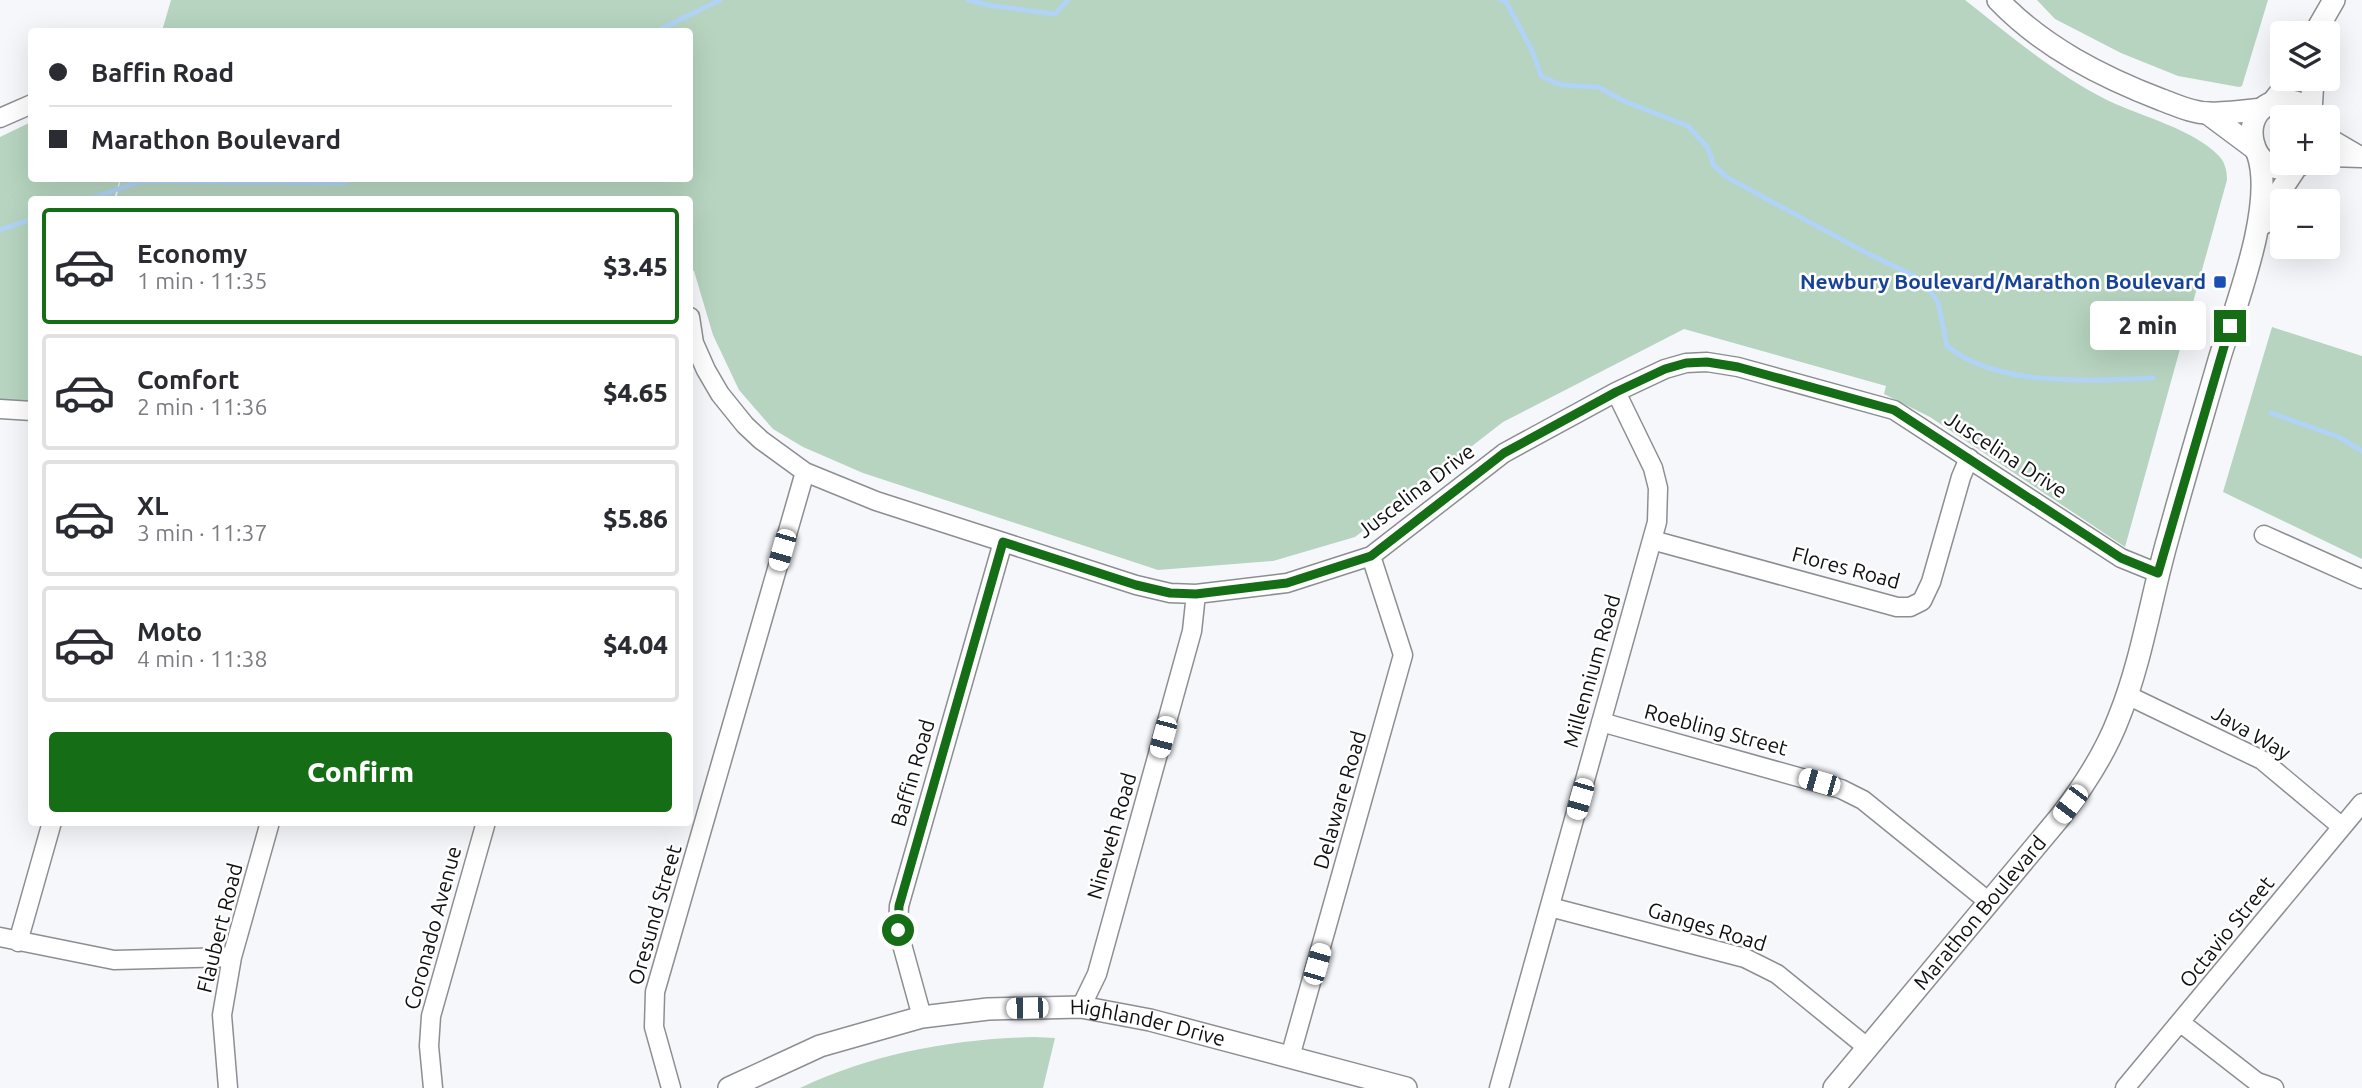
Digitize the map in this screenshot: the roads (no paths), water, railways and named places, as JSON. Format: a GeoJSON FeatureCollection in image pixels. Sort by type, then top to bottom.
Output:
{"type":"FeatureCollection","features":[{"type":"Feature","properties":{"kind":"street"},"geometry":{"type":"LineString","coordinates":[[1998,0],[2043,38],[2097,72],[2180,107],[2207,113],[2270,105]]}},
{"type":"Feature","properties":{"kind":"street"},"geometry":{"type":"LineString","coordinates":[[2322,21],[2334,0]]}},
{"type":"Feature","properties":{"kind":"street"},"geometry":{"type":"LineString","coordinates":[[2328,21],[2334,0]]}},
{"type":"Feature","properties":{"kind":"street"},"geometry":{"type":"LineString","coordinates":[[2267,106],[2280,91]]}},
{"type":"Feature","properties":{"kind":"street"},"geometry":{"type":"LineString","coordinates":[[2272,105],[2293,101],[2299,105]]}},
{"type":"Feature","properties":{"kind":"street"},"geometry":{"type":"LineString","coordinates":[[0,118],[28,106]]}},
{"type":"Feature","properties":{"kind":"street","name":"Marathon Boulevard"},"geometry":{"type":"LineString","coordinates":[[1834,1088],[2060,817],[2094,770],[2127,695],[2158,573],[2253,247],[2263,181],[2262,168],[2251,138],[2252,127],[2267,106]]}},
{"type":"Feature","properties":{"kind":"street"},"geometry":{"type":"LineString","coordinates":[[2207,113],[2270,163]]}},
{"type":"Feature","properties":{"kind":"street"},"geometry":{"type":"LineString","coordinates":[[2340,144],[2362,157]]}},
{"type":"Feature","properties":{"kind":"street"},"geometry":{"type":"LineString","coordinates":[[2340,156],[2362,157]]}},
{"type":"Feature","properties":{"kind":"street","name":"Marathon Boulevard"},"geometry":{"type":"LineString","coordinates":[[2253,247],[2281,190],[2292,175]]}},
{"type":"Feature","properties":{"kind":"street","name":"Juscelina Drive"},"geometry":{"type":"LineString","coordinates":[[693,333],[706,370],[720,394],[753,433],[805,472],[876,501],[1136,585],[1170,593],[1196,594],[1287,583],[1371,556],[1504,453],[1616,392],[1665,369],[1686,363],[1707,362],[1738,367],[1894,410],[2121,558],[2158,573]]}},
{"type":"Feature","properties":{"kind":"street","name":"Millennium Road"},"geometry":{"type":"LineString","coordinates":[[1499,1088],[1652,540],[1659,506],[1653,468],[1616,392]]}},
{"type":"Feature","properties":{"kind":"street"},"geometry":{"type":"LineString","coordinates":[[0,409],[28,411]]}},
{"type":"Feature","properties":{"kind":"street","name":"Flores Road"},"geometry":{"type":"LineString","coordinates":[[1652,540],[1897,607],[1910,607],[1922,601],[1931,582],[1969,458]]}},
{"type":"Feature","properties":{"kind":"street","name":"Oresund Street"},"geometry":{"type":"LineString","coordinates":[[671,1088],[653,1027],[655,992],[805,472]]}},
{"type":"Feature","properties":{"kind":"street"},"geometry":{"type":"LineString","coordinates":[[2264,534],[2362,579]]}},
{"type":"Feature","properties":{"kind":"street","name":"Baffin Road"},"geometry":{"type":"LineString","coordinates":[[922,1017],[898,930],[899,906],[1003,542]]}},
{"type":"Feature","properties":{"kind":"street","name":"Delaware Road"},"geometry":{"type":"LineString","coordinates":[[1290,1057],[1403,655],[1371,556]]}},
{"type":"Feature","properties":{"kind":"street","name":"Nineveh Road"},"geometry":{"type":"LineString","coordinates":[[1081,1007],[1097,974],[1123,882],[1192,631],[1196,594]]}},
{"type":"Feature","properties":{"kind":"street","name":"Java Way"},"geometry":{"type":"LineString","coordinates":[[2127,695],[2262,760],[2342,827]]}},
{"type":"Feature","properties":{"kind":"street","name":"Roebling Street"},"geometry":{"type":"LineString","coordinates":[[1601,722],[1841,789],[1863,800],[1990,902]]}},
{"type":"Feature","properties":{"kind":"street","name":"Octavio Street"},"geometry":{"type":"LineString","coordinates":[[2125,1088],[2362,803]]}},
{"type":"Feature","properties":{"kind":"street"},"geometry":{"type":"LineString","coordinates":[[18,942],[51,826]]}},
{"type":"Feature","properties":{"kind":"street","name":"Flaubert Road"},"geometry":{"type":"LineString","coordinates":[[228,1088],[222,1015],[232,957],[269,826]]}},
{"type":"Feature","properties":{"kind":"street","name":"Coronado Avenue"},"geometry":{"type":"LineString","coordinates":[[433,1088],[429,1046],[431,1016],[485,826]]}},
{"type":"Feature","properties":{"kind":"street","name":"Ganges Road"},"geometry":{"type":"LineString","coordinates":[[1550,907],[1761,964],[1868,1048]]}},
{"type":"Feature","properties":{"kind":"street"},"geometry":{"type":"LineString","coordinates":[[0,937],[114,960],[232,957]]}},
{"type":"Feature","properties":{"kind":"street","name":"Highlander Drive"},"geometry":{"type":"LineString","coordinates":[[729,1088],[820,1046],[922,1017],[988,1009],[1081,1007],[1150,1020],[1406,1088]]}},
{"type":"Feature","properties":{"kind":"street"},"geometry":{"type":"LineString","coordinates":[[2181,1023],[2257,1082],[2274,1088]]}},
{"type":"Feature","properties":{"kind":"waterway"},"geometry":{"type":"LineString","coordinates":[[663,28],[720,0]]}},
{"type":"Feature","properties":{"kind":"waterway"},"geometry":{"type":"LineString","coordinates":[[968,0],[1055,14],[1068,0]]}},
{"type":"Feature","properties":{"kind":"waterway"},"geometry":{"type":"LineString","coordinates":[[1501,0],[1506,2],[1532,50],[1541,76],[1561,85],[1598,87],[1626,102],[1688,126],[1708,148],[1714,166],[1730,179],[1922,280],[1938,302],[1947,346],[1968,360],[1992,369],[2046,378],[2153,378]]}},
{"type":"Feature","properties":{"kind":"waterway"},"geometry":{"type":"LineString","coordinates":[[98,196],[138,182]]}},
{"type":"Feature","properties":{"kind":"waterway"},"geometry":{"type":"LineString","coordinates":[[242,182],[345,182]]}},
{"type":"Feature","properties":{"kind":"waterway"},"geometry":{"type":"LineString","coordinates":[[0,230],[28,220]]}},
{"type":"Feature","properties":{"kind":"waterway"},"geometry":{"type":"LineString","coordinates":[[2271,413],[2339,437],[2362,451]]}},
{"type":"Feature","properties":{"kind":"place","name":"Newbury Boulevard/Marathon Boulevard"},"geometry":{"type":"Point","coordinates":[2220,282]}}]}
